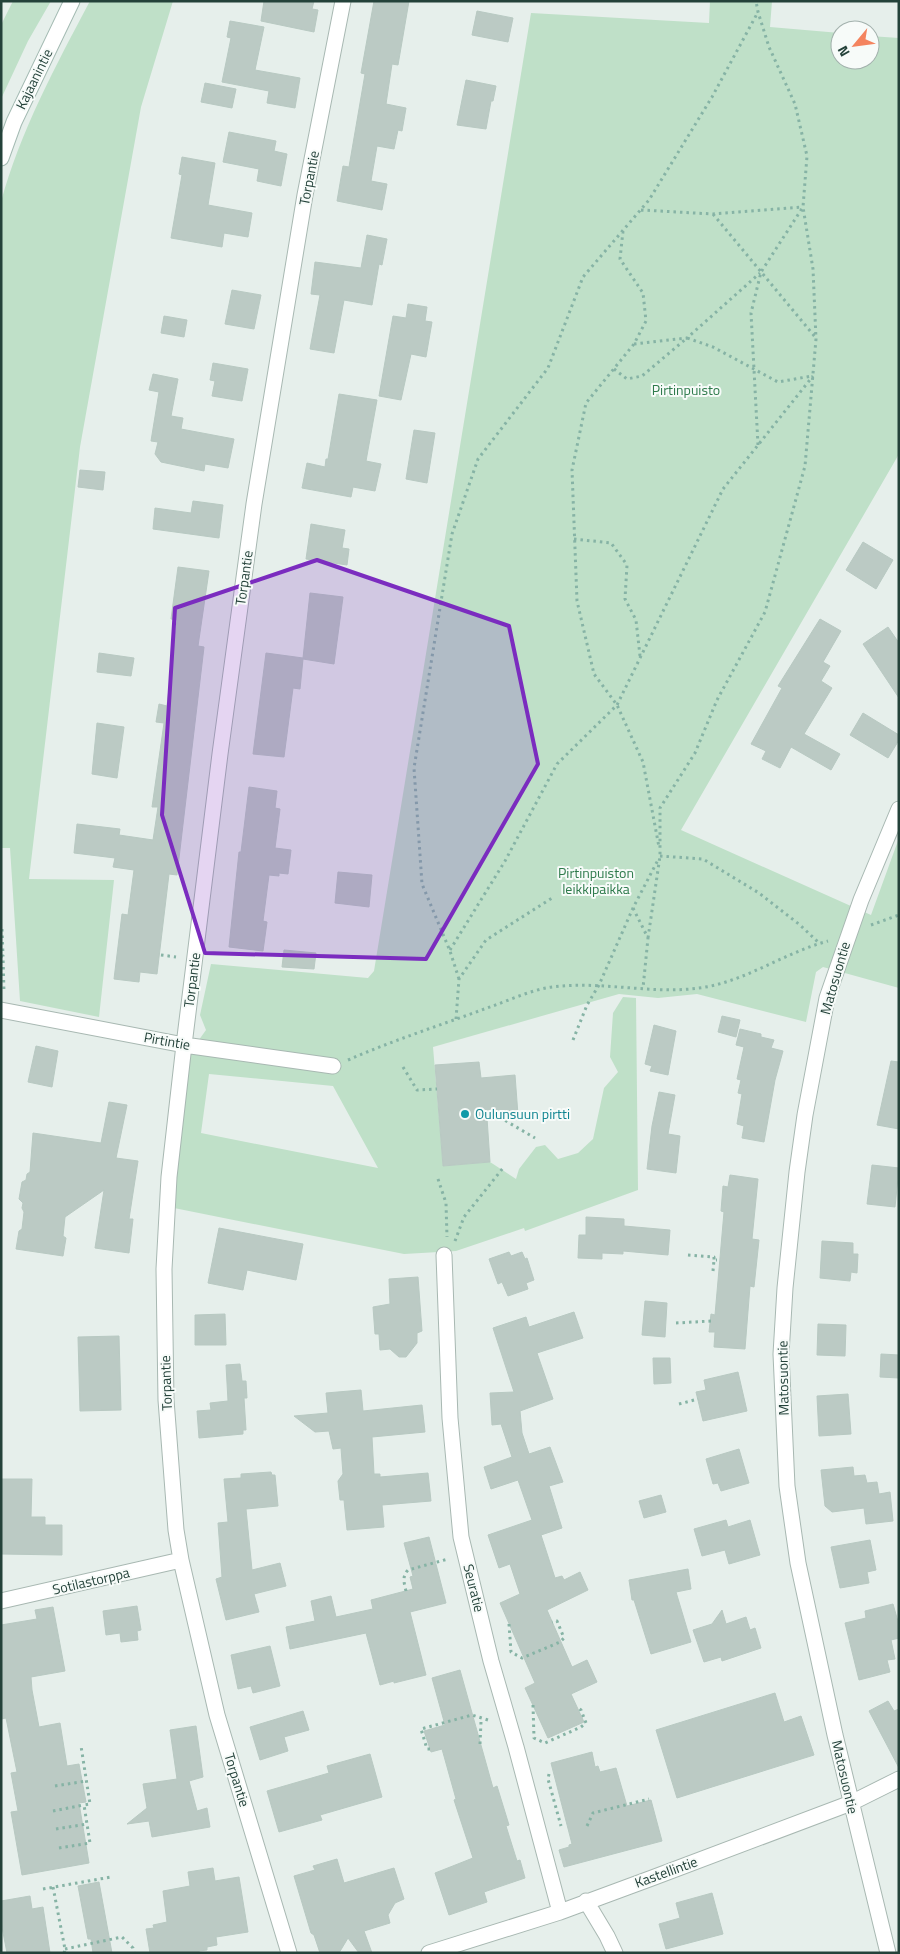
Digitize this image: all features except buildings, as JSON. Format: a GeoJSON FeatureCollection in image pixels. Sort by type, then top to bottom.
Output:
{"type":"FeatureCollection","features":[{"type":"Feature","properties":{"kind":"street","name":"Kajaanintie"},"geometry":{"type":"LineString","coordinates":[[1,158],[14,122],[72,1]]}},
{"type":"Feature","properties":{"kind":"street","name":"Torpantie"},"geometry":{"type":"LineString","coordinates":[[289,1953],[217,1715],[181,1560],[176,1530],[166,1400],[164,1269],[169,1177],[184,1045],[220,754],[254,504],[305,195],[343,1]]}},
{"type":"Feature","properties":{"kind":"street","name":"Matosuontie"},"geometry":{"type":"LineString","coordinates":[[888,1953],[851,1803],[798,1563],[787,1486],[781,1354],[790,1226],[805,1115],[827,998],[848,935],[899,809]]}},
{"type":"Feature","properties":{"kind":"street","name":"Pirtintie"},"geometry":{"type":"LineString","coordinates":[[2,1011],[184,1045],[333,1066]]}},
{"type":"Feature","properties":{"kind":"street","name":"Seuratie"},"geometry":{"type":"LineString","coordinates":[[444,1255],[452,1446],[461,1537],[491,1661],[560,1912]]}},
{"type":"Feature","properties":{"kind":"street","name":"Sotilastorppa"},"geometry":{"type":"LineString","coordinates":[[1,1601],[181,1560]]}},
{"type":"Feature","properties":{"kind":"street","name":"Kastellintie"},"geometry":{"type":"LineString","coordinates":[[429,1953],[560,1912],[851,1803],[899,1779]]}},
{"type":"Feature","properties":{"kind":"street"},"geometry":{"type":"LineString","coordinates":[[586,1902],[615,1953]]}},
{"type":"Feature","properties":{"kind":"path"},"geometry":{"type":"LineString","coordinates":[[643,988],[660,856],[660,808],[695,754],[717,700],[765,612],[805,466],[816,339],[813,269],[803,207],[807,156],[795,104],[769,47],[756,1]]}},
{"type":"Feature","properties":{"kind":"path"},"geometry":{"type":"LineString","coordinates":[[456,1019],[459,978],[450,951],[422,884],[414,768],[452,534],[478,459],[548,368],[583,277],[649,200],[712,98],[758,12]]}},
{"type":"Feature","properties":{"kind":"path"},"geometry":{"type":"LineString","coordinates":[[640,210],[713,214],[803,207]]}},
{"type":"Feature","properties":{"kind":"path"},"geometry":{"type":"LineString","coordinates":[[614,369],[627,379],[642,376],[687,338],[761,272],[803,207]]}},
{"type":"Feature","properties":{"kind":"path"},"geometry":{"type":"LineString","coordinates":[[713,214],[816,339]]}},
{"type":"Feature","properties":{"kind":"path"},"geometry":{"type":"LineString","coordinates":[[572,1040],[633,908],[660,856],[643,762],[617,705],[594,674],[577,601],[572,470],[586,403],[634,344],[646,322],[643,294],[620,259],[623,230]]}},
{"type":"Feature","properties":{"kind":"path"},"geometry":{"type":"LineString","coordinates":[[758,445],[752,313],[761,272]]}},
{"type":"Feature","properties":{"kind":"path"},"geometry":{"type":"LineString","coordinates":[[634,344],[687,338],[712,347],[778,382],[813,376]]}},
{"type":"Feature","properties":{"kind":"path"},"geometry":{"type":"LineString","coordinates":[[450,951],[505,861],[557,764],[617,705],[723,488],[813,376]]}},
{"type":"Feature","properties":{"kind":"path"},"geometry":{"type":"LineString","coordinates":[[574,539],[611,543],[626,565],[625,599],[636,620],[640,657]]}},
{"type":"Feature","properties":{"kind":"path"},"geometry":{"type":"LineString","coordinates":[[660,856],[703,859],[759,893],[800,925],[819,943]]}},
{"type":"Feature","properties":{"kind":"path"},"geometry":{"type":"LineString","coordinates":[[459,978],[486,940],[552,898]]}},
{"type":"Feature","properties":{"kind":"path"},"geometry":{"type":"LineString","coordinates":[[633,908],[648,938]]}},
{"type":"Feature","properties":{"kind":"path"},"geometry":{"type":"LineString","coordinates":[[333,1066],[456,1019],[550,987],[599,985],[669,989],[710,986],[731,981],[819,943],[848,935],[884,919],[899,916]]}},
{"type":"Feature","properties":{"kind":"path"},"geometry":{"type":"LineString","coordinates":[[2,929],[2,1011]]}},
{"type":"Feature","properties":{"kind":"path"},"geometry":{"type":"LineString","coordinates":[[403,1067],[417,1090],[437,1089]]}},
{"type":"Feature","properties":{"kind":"path"},"geometry":{"type":"LineString","coordinates":[[494,1114],[535,1138]]}},
{"type":"Feature","properties":{"kind":"path"},"geometry":{"type":"LineString","coordinates":[[444,1255],[452,1247],[464,1217],[504,1168]]}},
{"type":"Feature","properties":{"kind":"path"},"geometry":{"type":"LineString","coordinates":[[438,1179],[446,1203],[447,1234],[444,1255]]}},
{"type":"Feature","properties":{"kind":"path"},"geometry":{"type":"LineString","coordinates":[[688,1255],[714,1257],[713,1271]]}},
{"type":"Feature","properties":{"kind":"path"},"geometry":{"type":"LineString","coordinates":[[676,1323],[711,1321]]}},
{"type":"Feature","properties":{"kind":"path"},"geometry":{"type":"LineString","coordinates":[[679,1404],[698,1399]]}},
{"type":"Feature","properties":{"kind":"path"},"geometry":{"type":"LineString","coordinates":[[406,1590],[404,1573],[408,1570],[466,1555]]}},
{"type":"Feature","properties":{"kind":"path"},"geometry":{"type":"LineString","coordinates":[[509,1624],[511,1652],[526,1658],[560,1642],[564,1638],[556,1621],[552,1622]]}},
{"type":"Feature","properties":{"kind":"path"},"geometry":{"type":"LineString","coordinates":[[533,1704],[534,1738],[544,1743],[582,1727],[586,1723],[581,1710],[576,1706]]}},
{"type":"Feature","properties":{"kind":"path"},"geometry":{"type":"LineString","coordinates":[[430,1749],[427,1749],[421,1729],[472,1715],[488,1720]]}},
{"type":"Feature","properties":{"kind":"path"},"geometry":{"type":"LineString","coordinates":[[480,1744],[481,1722]]}},
{"type":"Feature","properties":{"kind":"path"},"geometry":{"type":"LineString","coordinates":[[53,1811],[90,1804],[81,1746]]}},
{"type":"Feature","properties":{"kind":"path"},"geometry":{"type":"LineString","coordinates":[[549,1774],[548,1779],[561,1826]]}},
{"type":"Feature","properties":{"kind":"path"},"geometry":{"type":"LineString","coordinates":[[55,1786],[86,1780]]}},
{"type":"Feature","properties":{"kind":"path"},"geometry":{"type":"LineString","coordinates":[[587,1826],[593,1813],[649,1799]]}},
{"type":"Feature","properties":{"kind":"path"},"geometry":{"type":"LineString","coordinates":[[59,1848],[90,1843],[84,1805]]}},
{"type":"Feature","properties":{"kind":"path"},"geometry":{"type":"LineString","coordinates":[[56,1829],[87,1824]]}},
{"type":"Feature","properties":{"kind":"path"},"geometry":{"type":"LineString","coordinates":[[43,1889],[111,1877]]}},
{"type":"Feature","properties":{"kind":"path"},"geometry":{"type":"LineString","coordinates":[[54,1887],[65,1951],[122,1937],[133,1948],[134,1953]]}},
{"type":"Feature","properties":{"kind":"highlighted area"},"geometry":{"type":"Polygon","coordinates":[[[317,560],[509,626],[538,764],[426,959],[205,953],[162,815],[175,608],[317,560]]]}},
{"type":"Feature","properties":{"kind":"green space"},"geometry":{"type":"Polygon","coordinates":[[[13,1],[51,1],[28,41],[1,99],[1,25],[13,1]]]}},
{"type":"Feature","properties":{"kind":"green space"},"geometry":{"type":"Polygon","coordinates":[[[90,1],[173,1],[141,107],[80,447],[29,879],[114,880],[99,1017],[20,1001],[10,848],[1,848],[1,202],[18,150],[40,99],[90,1]]]}},
{"type":"Feature","properties":{"kind":"green space","name":"Pirtinpuisto"},"geometry":{"type":"Polygon","coordinates":[[[710,1],[772,1],[770,27],[830,32],[830,70],[880,70],[880,37],[899,38],[899,454],[681,830],[871,915],[899,838],[899,988],[823,967],[816,972],[806,1022],[697,994],[658,998],[619,994],[433,1047],[443,1166],[490,1162],[516,1179],[519,1169],[536,1147],[545,1145],[558,1159],[578,1153],[593,1139],[604,1088],[618,1072],[610,1057],[613,1013],[623,997],[636,998],[638,1190],[525,1231],[524,1228],[456,1251],[404,1254],[174,1208],[186,1058],[206,1030],[200,1015],[211,964],[368,978],[374,971],[531,13],[709,23],[710,1]],[[209,1074],[201,1133],[378,1168],[333,1086],[209,1074]]]}},
{"type":"Feature","properties":{"kind":"place","name":"Oulunsuun pirtti"},"geometry":{"type":"Point","coordinates":[465,1114]}},
{"type":"Feature","properties":{"kind":"park label","name":"Pirtinpuiston leikkipaikka"},"geometry":{"type":"Point","coordinates":[596,882]}}]}
